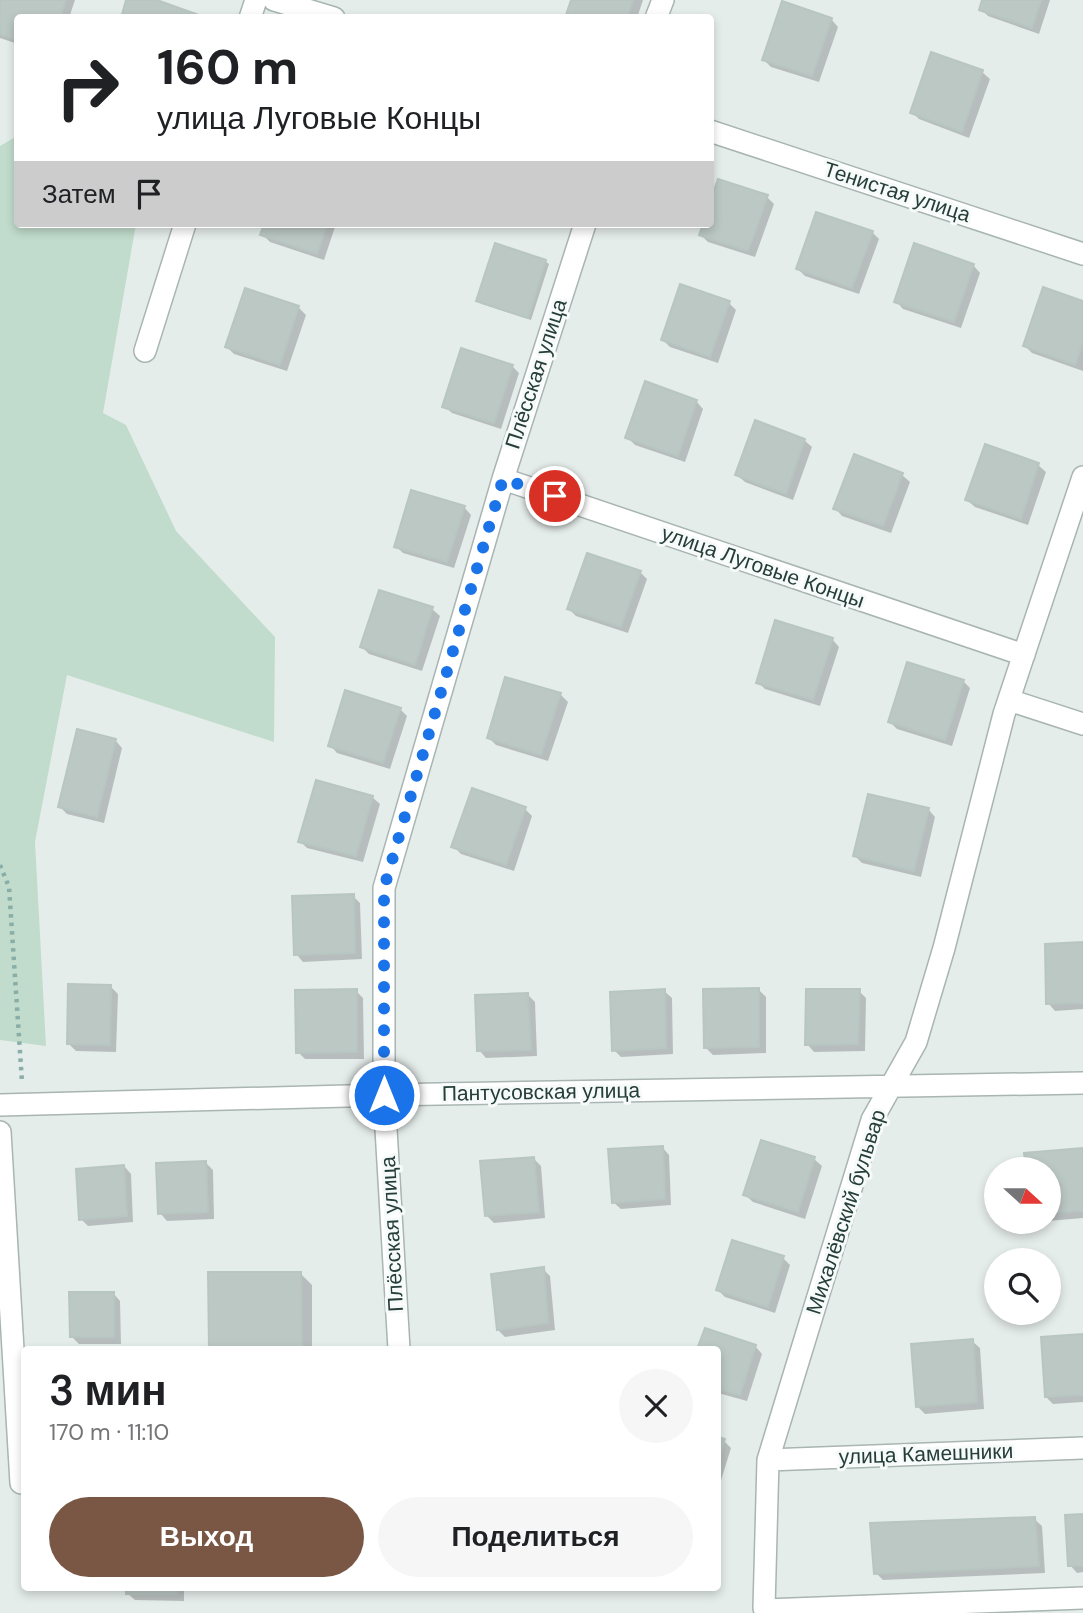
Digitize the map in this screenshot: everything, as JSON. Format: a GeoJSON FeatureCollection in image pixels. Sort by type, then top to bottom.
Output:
{"type":"FeatureCollection","features":[{"type":"Feature","properties":{"kind":"street"},"geometry":{"type":"LineString","coordinates":[[274,0],[321,14]]}},
{"type":"Feature","properties":{"kind":"street","name":"Тенистая улица"},"geometry":{"type":"LineString","coordinates":[[714,132],[1083,254]]}},
{"type":"Feature","properties":{"kind":"street"},"geometry":{"type":"LineString","coordinates":[[145,351],[184,228]]}},
{"type":"Feature","properties":{"kind":"street","name":"Плёсская улица"},"geometry":{"type":"LineString","coordinates":[[399,1346],[384,1095],[384,888],[503,479],[584,228]]}},
{"type":"Feature","properties":{"kind":"street","name":"Михалёвский бульвар"},"geometry":{"type":"LineString","coordinates":[[766,1612],[768,1460],[872,1120],[916,1042],[944,948],[1009,699],[1083,477]]}},
{"type":"Feature","properties":{"kind":"street","name":"улица Луговые Концы"},"geometry":{"type":"LineString","coordinates":[[503,479],[1024,655]]}},
{"type":"Feature","properties":{"kind":"street"},"geometry":{"type":"LineString","coordinates":[[1009,699],[1083,724]]}},
{"type":"Feature","properties":{"kind":"street","name":"Пантусовская улица"},"geometry":{"type":"LineString","coordinates":[[0,1105],[384,1095],[1083,1083]]}},
{"type":"Feature","properties":{"kind":"street"},"geometry":{"type":"LineString","coordinates":[[0,1132],[21,1483]]}},
{"type":"Feature","properties":{"kind":"street","name":"улица Камешники"},"geometry":{"type":"LineString","coordinates":[[768,1460],[1083,1448]]}},
{"type":"Feature","properties":{"kind":"street"},"geometry":{"type":"LineString","coordinates":[[766,1612],[1083,1598]]}},
{"type":"Feature","properties":{"kind":"path"},"geometry":{"type":"LineString","coordinates":[[0,865],[9,887],[23,1104]]}},
{"type":"Feature","properties":{"kind":"green space"},"geometry":{"type":"Polygon","coordinates":[[[14,138],[14,228],[135,228],[103,413],[126,425],[176,531],[275,637],[274,742],[67,675],[35,842],[46,1046],[0,1040],[0,146],[14,138]]]}},
{"type":"Feature","properties":{"kind":"building"},"geometry":{"type":"Polygon","coordinates":[[[0,0],[66,0],[61,14],[14,14],[14,39],[0,34],[0,0]]]}},
{"type":"Feature","properties":{"kind":"building"},"geometry":{"type":"Polygon","coordinates":[[[126,0],[157,0],[196,14],[122,14],[126,0]]]}},
{"type":"Feature","properties":{"kind":"building"},"geometry":{"type":"Polygon","coordinates":[[[571,0],[633,0],[628,14],[566,14],[571,0]]]}},
{"type":"Feature","properties":{"kind":"building"},"geometry":{"type":"Polygon","coordinates":[[[982,0],[1041,0],[1032,28],[979,10],[982,0]]]}},
{"type":"Feature","properties":{"kind":"building"},"geometry":{"type":"Polygon","coordinates":[[[782,1],[832,18],[812,76],[762,60],[782,1]]]}},
{"type":"Feature","properties":{"kind":"building"},"geometry":{"type":"Polygon","coordinates":[[[931,52],[983,70],[962,132],[910,113],[931,52]]]}},
{"type":"Feature","properties":{"kind":"building"},"geometry":{"type":"Polygon","coordinates":[[[718,179],[768,195],[748,251],[699,235],[702,228],[714,228],[714,190],[718,179]]]}},
{"type":"Feature","properties":{"kind":"building"},"geometry":{"type":"Polygon","coordinates":[[[816,212],[873,231],[852,288],[796,269],[816,212]]]}},
{"type":"Feature","properties":{"kind":"building"},"geometry":{"type":"Polygon","coordinates":[[[263,228],[326,228],[317,254],[260,235],[263,228]]]}},
{"type":"Feature","properties":{"kind":"building"},"geometry":{"type":"Polygon","coordinates":[[[495,243],[546,260],[528,318],[476,301],[495,243]]]}},
{"type":"Feature","properties":{"kind":"building"},"geometry":{"type":"Polygon","coordinates":[[[914,243],[974,264],[954,322],[894,302],[914,243]]]}},
{"type":"Feature","properties":{"kind":"building"},"geometry":{"type":"Polygon","coordinates":[[[680,284],[730,301],[710,357],[661,340],[680,284]]]}},
{"type":"Feature","properties":{"kind":"building"},"geometry":{"type":"Polygon","coordinates":[[[1043,287],[1083,301],[1083,342],[1075,365],[1023,346],[1043,287]]]}},
{"type":"Feature","properties":{"kind":"building"},"geometry":{"type":"Polygon","coordinates":[[[245,288],[299,306],[280,365],[225,347],[245,288]]]}},
{"type":"Feature","properties":{"kind":"building"},"geometry":{"type":"Polygon","coordinates":[[[461,348],[513,365],[494,423],[442,407],[461,348]]]}},
{"type":"Feature","properties":{"kind":"building"},"geometry":{"type":"Polygon","coordinates":[[[645,381],[697,400],[678,456],[625,438],[645,381]]]}},
{"type":"Feature","properties":{"kind":"building"},"geometry":{"type":"Polygon","coordinates":[[[755,420],[805,439],[786,494],[735,475],[755,420]]]}},
{"type":"Feature","properties":{"kind":"building"},"geometry":{"type":"Polygon","coordinates":[[[985,444],[1039,463],[1021,519],[965,500],[985,444]]]}},
{"type":"Feature","properties":{"kind":"building"},"geometry":{"type":"Polygon","coordinates":[[[854,454],[903,473],[883,526],[833,509],[854,454]]]}},
{"type":"Feature","properties":{"kind":"building"},"geometry":{"type":"Polygon","coordinates":[[[411,490],[465,506],[447,562],[394,547],[411,490]]]}},
{"type":"Feature","properties":{"kind":"building"},"geometry":{"type":"Polygon","coordinates":[[[587,553],[641,571],[621,627],[567,609],[587,553]]]}},
{"type":"Feature","properties":{"kind":"building"},"geometry":{"type":"Polygon","coordinates":[[[379,590],[433,607],[415,665],[360,647],[379,590]]]}},
{"type":"Feature","properties":{"kind":"building"},"geometry":{"type":"Polygon","coordinates":[[[775,620],[833,638],[813,700],[756,683],[775,620]]]}},
{"type":"Feature","properties":{"kind":"building"},"geometry":{"type":"Polygon","coordinates":[[[907,662],[964,680],[945,740],[888,722],[907,662]]]}},
{"type":"Feature","properties":{"kind":"building"},"geometry":{"type":"Polygon","coordinates":[[[505,677],[561,693],[541,755],[487,738],[505,677]]]}},
{"type":"Feature","properties":{"kind":"building"},"geometry":{"type":"Polygon","coordinates":[[[345,690],[401,708],[383,763],[328,746],[345,690]]]}},
{"type":"Feature","properties":{"kind":"building"},"geometry":{"type":"Polygon","coordinates":[[[77,729],[116,739],[97,817],[58,807],[77,729]]]}},
{"type":"Feature","properties":{"kind":"building"},"geometry":{"type":"Polygon","coordinates":[[[316,780],[373,796],[356,856],[298,842],[316,780]]]}},
{"type":"Feature","properties":{"kind":"building"},"geometry":{"type":"Polygon","coordinates":[[[472,788],[526,807],[506,865],[451,847],[472,788]]]}},
{"type":"Feature","properties":{"kind":"building"},"geometry":{"type":"Polygon","coordinates":[[[868,794],[929,808],[914,871],[853,856],[868,794]]]}},
{"type":"Feature","properties":{"kind":"building"},"geometry":{"type":"Polygon","coordinates":[[[354,894],[355,953],[294,955],[292,896],[354,894]]]}},
{"type":"Feature","properties":{"kind":"building"},"geometry":{"type":"Polygon","coordinates":[[[1083,942],[1083,1003],[1046,1004],[1045,944],[1083,942]]]}},
{"type":"Feature","properties":{"kind":"building"},"geometry":{"type":"Polygon","coordinates":[[[68,984],[111,985],[110,1045],[67,1044],[68,984]]]}},
{"type":"Feature","properties":{"kind":"building"},"geometry":{"type":"Polygon","coordinates":[[[759,988],[759,1047],[704,1048],[703,989],[759,988]]]}},
{"type":"Feature","properties":{"kind":"building"},"geometry":{"type":"Polygon","coordinates":[[[357,989],[357,1052],[296,1053],[295,990],[357,989]]]}},
{"type":"Feature","properties":{"kind":"building"},"geometry":{"type":"Polygon","coordinates":[[[665,989],[666,1048],[612,1051],[610,992],[665,989]]]}},
{"type":"Feature","properties":{"kind":"building"},"geometry":{"type":"Polygon","coordinates":[[[806,989],[860,989],[858,1044],[805,1045],[806,989]]]}},
{"type":"Feature","properties":{"kind":"building"},"geometry":{"type":"Polygon","coordinates":[[[528,993],[531,1050],[477,1051],[475,995],[528,993]]]}},
{"type":"Feature","properties":{"kind":"building"},"geometry":{"type":"Polygon","coordinates":[[[761,1140],[815,1157],[798,1212],[743,1195],[761,1140]]]}},
{"type":"Feature","properties":{"kind":"building"},"geometry":{"type":"Polygon","coordinates":[[[663,1146],[665,1199],[612,1203],[608,1149],[663,1146]]]}},
{"type":"Feature","properties":{"kind":"building"},"geometry":{"type":"Polygon","coordinates":[[[1083,1148],[1083,1211],[1061,1212],[1061,1157],[1024,1157],[1024,1153],[1083,1148]]]}},
{"type":"Feature","properties":{"kind":"building"},"geometry":{"type":"Polygon","coordinates":[[[534,1157],[539,1212],[485,1216],[480,1161],[534,1157]]]}},
{"type":"Feature","properties":{"kind":"building"},"geometry":{"type":"Polygon","coordinates":[[[206,1161],[208,1212],[158,1214],[156,1163],[206,1161]]]}},
{"type":"Feature","properties":{"kind":"building"},"geometry":{"type":"Polygon","coordinates":[[[124,1165],[127,1216],[79,1220],[76,1169],[124,1165]]]}},
{"type":"Feature","properties":{"kind":"building"},"geometry":{"type":"Polygon","coordinates":[[[732,1240],[784,1256],[768,1307],[716,1290],[732,1240]]]}},
{"type":"Feature","properties":{"kind":"building"},"geometry":{"type":"Polygon","coordinates":[[[544,1267],[548,1323],[497,1330],[491,1274],[544,1267]]]}},
{"type":"Feature","properties":{"kind":"building"},"geometry":{"type":"Polygon","coordinates":[[[208,1272],[301,1272],[302,1346],[209,1346],[208,1272]]]}},
{"type":"Feature","properties":{"kind":"building"},"geometry":{"type":"Polygon","coordinates":[[[69,1292],[114,1292],[114,1337],[70,1337],[69,1292]]]}},
{"type":"Feature","properties":{"kind":"building"},"geometry":{"type":"Polygon","coordinates":[[[705,1328],[756,1345],[740,1395],[721,1390],[721,1346],[698,1346],[705,1328]]]}},
{"type":"Feature","properties":{"kind":"building"},"geometry":{"type":"Polygon","coordinates":[[[1083,1334],[1083,1395],[1045,1397],[1041,1337],[1083,1334]]]}},
{"type":"Feature","properties":{"kind":"building"},"geometry":{"type":"Polygon","coordinates":[[[973,1339],[977,1402],[916,1407],[911,1344],[973,1339]]]}},
{"type":"Feature","properties":{"kind":"building"},"geometry":{"type":"Polygon","coordinates":[[[1083,1514],[1083,1566],[1068,1566],[1065,1515],[1083,1514]]]}},
{"type":"Feature","properties":{"kind":"building"},"geometry":{"type":"Polygon","coordinates":[[[1035,1517],[1039,1566],[874,1574],[870,1523],[1035,1517]]]}},
{"type":"Feature","properties":{"kind":"building"},"geometry":{"type":"Polygon","coordinates":[[[126,1591],[177,1591],[177,1594],[126,1594],[126,1591]]]}},
{"type":"Feature","properties":{"kind":"route"},"geometry":{"type":"LineString","coordinates":[[384,1095],[384,888],[503,479],[555,496]]}}]}
